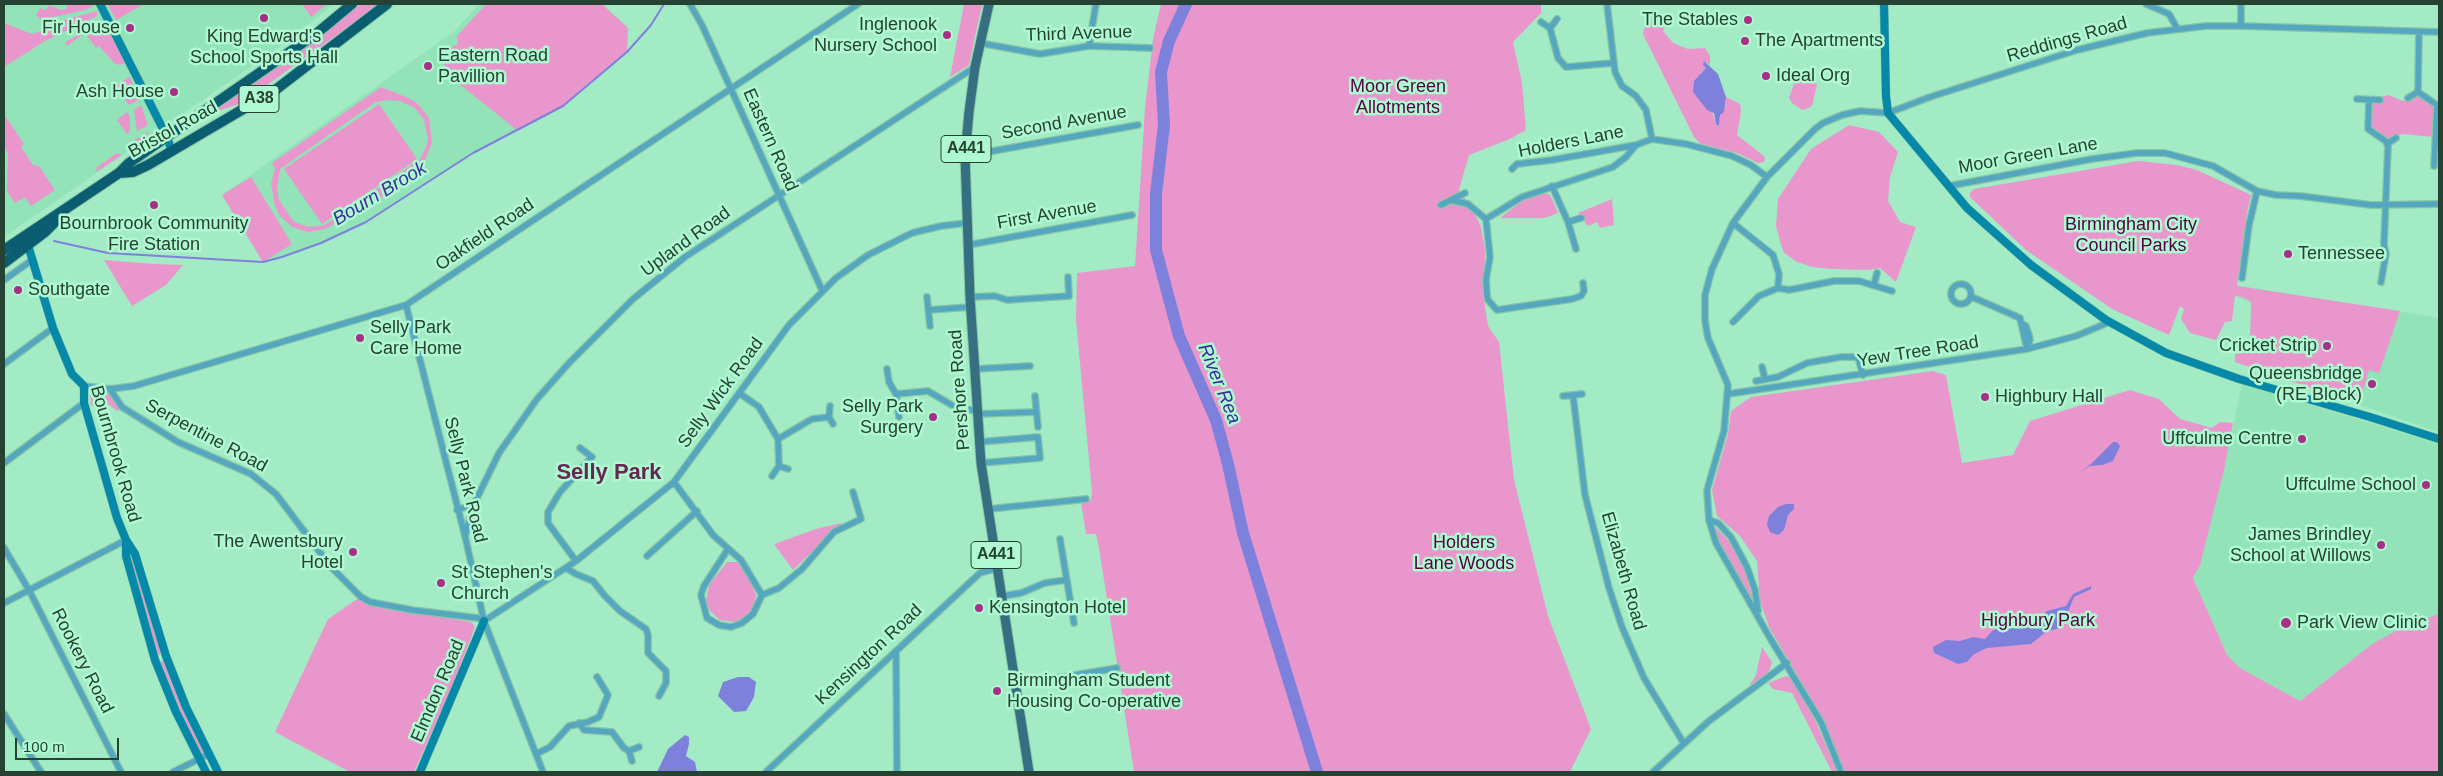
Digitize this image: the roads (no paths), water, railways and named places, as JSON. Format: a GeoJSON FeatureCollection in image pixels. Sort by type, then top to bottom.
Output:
{"type":"FeatureCollection","features":[{"type":"Feature","properties":{"kind":"highway","name":"Bristol Road"},"geometry":{"type":"LineString","coordinates":[[4,263],[26,241],[67,209],[119,173],[129,163],[317,33],[352,4]]}},
{"type":"Feature","properties":{"kind":"highway","name":"Bristol Road"},"geometry":{"type":"LineString","coordinates":[[119,173],[133,172],[172,152],[274,91],[387,4]]}},
{"type":"Feature","properties":{"kind":"highway"},"geometry":{"type":"LineString","coordinates":[[168,136],[173,142],[178,142],[225,113],[251,104]]}},
{"type":"Feature","properties":{"kind":"highway","name":"Bristol Road"},"geometry":{"type":"LineString","coordinates":[[4,250],[26,241]]}},
{"type":"Feature","properties":{"kind":"main road","name":"Pershore Road"},"geometry":{"type":"LineString","coordinates":[[989,4],[975,67],[965,156],[970,307],[981,463],[1029,772]]}},
{"type":"Feature","properties":{"kind":"street"},"geometry":{"type":"LineString","coordinates":[[100,4],[168,136],[172,152]]}},
{"type":"Feature","properties":{"kind":"street","name":"Eastern Road"},"geometry":{"type":"LineString","coordinates":[[690,4],[731,89],[822,290]]}},
{"type":"Feature","properties":{"kind":"street","name":"Oakfield Road"},"geometry":{"type":"LineString","coordinates":[[84,386],[110,389],[134,386],[406,305],[858,4]]}},
{"type":"Feature","properties":{"kind":"street"},"geometry":{"type":"LineString","coordinates":[[1089,46],[1096,4]]}},
{"type":"Feature","properties":{"kind":"street"},"geometry":{"type":"LineString","coordinates":[[1607,4],[1613,63],[1617,80],[1636,96],[1646,110],[1652,139]]}},
{"type":"Feature","properties":{"kind":"street"},"geometry":{"type":"LineString","coordinates":[[1841,772],[1821,722],[1716,543],[1709,520],[1707,490],[1724,431],[1728,394],[1725,375],[1708,338],[1704,307],[1712,269],[1732,223],[1767,177],[1787,155],[1823,123],[1842,115],[1860,111],[1888,113],[1884,4]]}},
{"type":"Feature","properties":{"kind":"street"},"geometry":{"type":"LineString","coordinates":[[2146,4],[2169,14],[2177,28]]}},
{"type":"Feature","properties":{"kind":"street"},"geometry":{"type":"LineString","coordinates":[[2241,4],[2241,26]]}},
{"type":"Feature","properties":{"kind":"street"},"geometry":{"type":"LineString","coordinates":[[1550,28],[1556,19]]}},
{"type":"Feature","properties":{"kind":"street"},"geometry":{"type":"LineString","coordinates":[[1541,22],[1550,28],[1558,58],[1566,67],[1613,63]]}},
{"type":"Feature","properties":{"kind":"street","name":"Reddings Road"},"geometry":{"type":"LineString","coordinates":[[1888,113],[1930,97],[2078,50],[2147,33],[2177,28],[2241,26],[2439,32]]}},
{"type":"Feature","properties":{"kind":"street"},"geometry":{"type":"LineString","coordinates":[[2418,92],[2419,32]]}},
{"type":"Feature","properties":{"kind":"street","name":"Third Avenue"},"geometry":{"type":"LineString","coordinates":[[980,43],[1040,54],[1089,46],[1150,48]]}},
{"type":"Feature","properties":{"kind":"street","name":"Upland Road"},"geometry":{"type":"LineString","coordinates":[[465,536],[474,504],[499,453],[538,399],[633,299],[685,257],[975,67]]}},
{"type":"Feature","properties":{"kind":"street"},"geometry":{"type":"LineString","coordinates":[[2408,98],[2418,92]]}},
{"type":"Feature","properties":{"kind":"street"},"geometry":{"type":"LineString","coordinates":[[2418,92],[2437,105],[2438,138],[2434,166]]}},
{"type":"Feature","properties":{"kind":"street"},"geometry":{"type":"LineString","coordinates":[[2357,99],[2380,100]]}},
{"type":"Feature","properties":{"kind":"street"},"geometry":{"type":"LineString","coordinates":[[2369,100],[2368,129],[2387,144]]}},
{"type":"Feature","properties":{"kind":"street","name":"Moor Green Lane"},"geometry":{"type":"LineString","coordinates":[[1888,113],[1949,186],[2092,159],[2165,153],[2213,166],[2257,191],[2386,206],[2439,204]]}},
{"type":"Feature","properties":{"kind":"street","name":"Second Avenue"},"geometry":{"type":"LineString","coordinates":[[965,156],[1138,126]]}},
{"type":"Feature","properties":{"kind":"street"},"geometry":{"type":"LineString","coordinates":[[2387,144],[2396,138]]}},
{"type":"Feature","properties":{"kind":"street","name":"Holders Lane"},"geometry":{"type":"LineString","coordinates":[[1512,169],[1517,164],[1552,160],[1636,144],[1652,139],[1686,144],[1732,156],[1751,165],[1767,177]]}},
{"type":"Feature","properties":{"kind":"street","name":"Holders Lane"},"geometry":{"type":"LineString","coordinates":[[1486,219],[1522,197],[1613,167],[1626,157],[1636,144]]}},
{"type":"Feature","properties":{"kind":"street"},"geometry":{"type":"LineString","coordinates":[[2381,282],[2386,254],[2384,244],[2387,144]]}},
{"type":"Feature","properties":{"kind":"street"},"geometry":{"type":"LineString","coordinates":[[1552,186],[1568,222],[1576,249]]}},
{"type":"Feature","properties":{"kind":"street"},"geometry":{"type":"LineString","coordinates":[[1949,186],[1967,208],[2016,253],[2106,320],[2166,353],[2201,366],[2439,440]]}},
{"type":"Feature","properties":{"kind":"street"},"geometry":{"type":"LineString","coordinates":[[2242,278],[2249,225],[2257,191]]}},
{"type":"Feature","properties":{"kind":"street"},"geometry":{"type":"LineString","coordinates":[[1441,205],[1465,193]]}},
{"type":"Feature","properties":{"kind":"street"},"geometry":{"type":"LineString","coordinates":[[1451,200],[1468,204],[1486,219],[1490,258],[1486,279],[1487,295],[1488,300],[1497,310],[1572,299],[1581,296],[1584,291],[1583,283]]}},
{"type":"Feature","properties":{"kind":"street","name":"First Avenue"},"geometry":{"type":"LineString","coordinates":[[968,245],[1132,215]]}},
{"type":"Feature","properties":{"kind":"street"},"geometry":{"type":"LineString","coordinates":[[1568,222],[1581,218]]}},
{"type":"Feature","properties":{"kind":"street","name":"Selly Wick Road"},"geometry":{"type":"LineString","coordinates":[[484,621],[576,561],[674,482],[789,325],[822,290],[868,255],[912,233],[942,226],[967,223]]}},
{"type":"Feature","properties":{"kind":"street"},"geometry":{"type":"LineString","coordinates":[[1732,223],[1773,255],[1779,274],[1778,288]]}},
{"type":"Feature","properties":{"kind":"street","name":"Bournbrook Road"},"geometry":{"type":"LineString","coordinates":[[26,241],[53,328],[72,374],[84,386],[84,403],[117,518],[126,540],[135,554],[166,656],[186,707],[218,772]]}},
{"type":"Feature","properties":{"kind":"street"},"geometry":{"type":"LineString","coordinates":[[4,280],[32,260]]}},
{"type":"Feature","properties":{"kind":"street"},"geometry":{"type":"LineString","coordinates":[[1874,285],[1877,273]]}},
{"type":"Feature","properties":{"kind":"street"},"geometry":{"type":"LineString","coordinates":[[970,297],[995,296],[1007,300],[1069,296],[1068,277]]}},
{"type":"Feature","properties":{"kind":"street"},"geometry":{"type":"LineString","coordinates":[[1733,322],[1759,296],[1778,288],[1789,290],[1834,281],[1859,281],[1892,291]]}},
{"type":"Feature","properties":{"kind":"street"},"geometry":{"type":"LineString","coordinates":[[928,297],[930,326]]}},
{"type":"Feature","properties":{"kind":"street"},"geometry":{"type":"LineString","coordinates":[[1972,297],[2020,318],[2021,323],[2026,326],[2029,335],[2030,340],[2027,348]]}},
{"type":"Feature","properties":{"kind":"street","name":"Selly Park Road"},"geometry":{"type":"LineString","coordinates":[[406,305],[465,536],[484,621],[543,772]]}},
{"type":"Feature","properties":{"kind":"street"},"geometry":{"type":"LineString","coordinates":[[928,310],[970,307]]}},
{"type":"Feature","properties":{"kind":"street"},"geometry":{"type":"LineString","coordinates":[[1735,310],[1738,316]]}},
{"type":"Feature","properties":{"kind":"street","name":"Yew Tree Road"},"geometry":{"type":"LineString","coordinates":[[1728,394],[1863,375],[2027,348],[2076,336],[2105,324],[2106,320]]}},
{"type":"Feature","properties":{"kind":"street"},"geometry":{"type":"LineString","coordinates":[[4,364],[53,328]]}},
{"type":"Feature","properties":{"kind":"street"},"geometry":{"type":"LineString","coordinates":[[1756,381],[1778,376],[1807,363],[1849,357],[1858,357],[1863,375]]}},
{"type":"Feature","properties":{"kind":"street"},"geometry":{"type":"LineString","coordinates":[[974,369],[1030,366]]}},
{"type":"Feature","properties":{"kind":"street"},"geometry":{"type":"LineString","coordinates":[[1762,367],[1765,379]]}},
{"type":"Feature","properties":{"kind":"street"},"geometry":{"type":"LineString","coordinates":[[887,369],[890,382],[896,394],[900,417]]}},
{"type":"Feature","properties":{"kind":"street","name":"Serpentine Road"},"geometry":{"type":"LineString","coordinates":[[110,389],[122,407],[178,442],[251,474],[276,494],[331,567],[361,597],[370,602],[412,610],[478,618],[484,621]]}},
{"type":"Feature","properties":{"kind":"street"},"geometry":{"type":"LineString","coordinates":[[896,394],[928,391],[955,407],[977,412],[1036,412]]}},
{"type":"Feature","properties":{"kind":"street"},"geometry":{"type":"LineString","coordinates":[[739,393],[759,407],[778,439],[779,466],[772,476]]}},
{"type":"Feature","properties":{"kind":"street"},"geometry":{"type":"LineString","coordinates":[[1563,396],[1582,394]]}},
{"type":"Feature","properties":{"kind":"street","name":"Elizabeth Road"},"geometry":{"type":"LineString","coordinates":[[1573,395],[1585,495],[1609,588],[1622,627],[1644,678],[1683,742]]}},
{"type":"Feature","properties":{"kind":"street"},"geometry":{"type":"LineString","coordinates":[[1035,396],[1038,427]]}},
{"type":"Feature","properties":{"kind":"street"},"geometry":{"type":"LineString","coordinates":[[4,463],[84,403]]}},
{"type":"Feature","properties":{"kind":"street"},"geometry":{"type":"LineString","coordinates":[[830,406],[829,417],[833,424]]}},
{"type":"Feature","properties":{"kind":"street"},"geometry":{"type":"LineString","coordinates":[[778,439],[812,419],[829,417]]}},
{"type":"Feature","properties":{"kind":"street"},"geometry":{"type":"LineString","coordinates":[[979,442],[1038,437],[1040,458],[981,463]]}},
{"type":"Feature","properties":{"kind":"street"},"geometry":{"type":"LineString","coordinates":[[576,561],[548,523],[548,512],[560,492],[592,457],[580,448]]}},
{"type":"Feature","properties":{"kind":"street"},"geometry":{"type":"LineString","coordinates":[[779,466],[788,468]]}},
{"type":"Feature","properties":{"kind":"street"},"geometry":{"type":"LineString","coordinates":[[674,482],[705,525],[747,568],[762,595]]}},
{"type":"Feature","properties":{"kind":"street"},"geometry":{"type":"LineString","coordinates":[[728,549],[704,586],[701,595],[707,618],[731,627],[742,623],[753,614],[762,595],[778,588],[802,568],[834,532],[861,519],[853,492]]}},
{"type":"Feature","properties":{"kind":"street"},"geometry":{"type":"LineString","coordinates":[[989,509],[1086,499]]}},
{"type":"Feature","properties":{"kind":"street"},"geometry":{"type":"LineString","coordinates":[[457,510],[474,504]]}},
{"type":"Feature","properties":{"kind":"street"},"geometry":{"type":"LineString","coordinates":[[647,556],[697,512]]}},
{"type":"Feature","properties":{"kind":"street"},"geometry":{"type":"LineString","coordinates":[[1709,520],[1718,523],[1725,530],[1747,567],[1754,590],[1758,615]]}},
{"type":"Feature","properties":{"kind":"street"},"geometry":{"type":"LineString","coordinates":[[1060,539],[1074,624]]}},
{"type":"Feature","properties":{"kind":"street"},"geometry":{"type":"LineString","coordinates":[[4,603],[126,540]]}},
{"type":"Feature","properties":{"kind":"street","name":"Bournbrook Road"},"geometry":{"type":"LineString","coordinates":[[126,540],[126,556],[155,660],[206,772]]}},
{"type":"Feature","properties":{"kind":"street","name":"Rookery Road"},"geometry":{"type":"LineString","coordinates":[[4,548],[29,590],[121,772]]}},
{"type":"Feature","properties":{"kind":"street"},"geometry":{"type":"LineString","coordinates":[[566,568],[594,581],[605,596],[620,611],[646,629],[648,635],[648,654],[666,671],[666,683],[659,696]]}},
{"type":"Feature","properties":{"kind":"street","name":"Kensington Road"},"geometry":{"type":"LineString","coordinates":[[766,772],[980,573],[998,568]]}},
{"type":"Feature","properties":{"kind":"street"},"geometry":{"type":"LineString","coordinates":[[1002,596],[1021,593],[1045,583],[1066,580]]}},
{"type":"Feature","properties":{"kind":"street","name":"Elmdon Road"},"geometry":{"type":"LineString","coordinates":[[420,772],[484,621]]}},
{"type":"Feature","properties":{"kind":"street"},"geometry":{"type":"LineString","coordinates":[[896,651],[897,772]]}},
{"type":"Feature","properties":{"kind":"street"},"geometry":{"type":"LineString","coordinates":[[155,660],[166,656]]}},
{"type":"Feature","properties":{"kind":"street"},"geometry":{"type":"LineString","coordinates":[[1652,772],[1683,742],[1787,663]]}},
{"type":"Feature","properties":{"kind":"street"},"geometry":{"type":"LineString","coordinates":[[1016,685],[1117,668]]}},
{"type":"Feature","properties":{"kind":"street"},"geometry":{"type":"LineString","coordinates":[[536,754],[550,747],[569,726],[595,720],[607,699],[605,689],[597,677]]}},
{"type":"Feature","properties":{"kind":"street"},"geometry":{"type":"LineString","coordinates":[[4,714],[41,772]]}},
{"type":"Feature","properties":{"kind":"street"},"geometry":{"type":"LineString","coordinates":[[579,723],[584,730],[612,732],[624,748],[629,751],[632,761]]}},
{"type":"Feature","properties":{"kind":"street"},"geometry":{"type":"LineString","coordinates":[[629,751],[639,747]]}},
{"type":"Feature","properties":{"kind":"street"},"geometry":{"type":"LineString","coordinates":[[173,772],[209,754]]}},
{"type":"Feature","properties":{"kind":"water"},"geometry":{"type":"Polygon","coordinates":[[[1704,61],[1718,74],[1726,97],[1724,112],[1720,115],[1719,126],[1716,124],[1714,113],[1707,110],[1693,92],[1694,81],[1706,68],[1703,65],[1704,61]]]}},
{"type":"Feature","properties":{"kind":"water"},"geometry":{"type":"Polygon","coordinates":[[[2113,442],[2117,442],[2120,446],[2113,461],[2102,465],[2090,466],[2079,473],[2091,464],[2113,442]]]}},
{"type":"Feature","properties":{"kind":"water"},"geometry":{"type":"Polygon","coordinates":[[[1794,504],[1794,509],[1788,515],[1784,530],[1778,535],[1770,532],[1767,524],[1769,516],[1778,507],[1794,504]]]}},
{"type":"Feature","properties":{"kind":"water"},"geometry":{"type":"Polygon","coordinates":[[[2091,586],[2091,589],[2074,597],[2063,624],[2057,629],[2047,631],[2031,644],[1987,648],[1974,654],[1967,662],[1958,664],[1934,653],[1933,647],[1946,640],[1960,641],[1973,637],[1985,639],[1992,631],[2006,625],[2019,627],[2032,623],[2047,611],[2066,606],[2073,594],[2091,586]]]}},
{"type":"Feature","properties":{"kind":"water"},"geometry":{"type":"Polygon","coordinates":[[[738,677],[749,677],[756,682],[754,697],[746,711],[734,712],[718,696],[723,682],[738,677]]]}},
{"type":"Feature","properties":{"kind":"water"},"geometry":{"type":"Polygon","coordinates":[[[685,735],[689,737],[686,756],[695,762],[697,772],[657,772],[668,749],[685,735]]]}},
{"type":"Feature","properties":{"kind":"waterway","name":"Bourn Brook"},"geometry":{"type":"LineString","coordinates":[[54,241],[108,253],[263,262],[321,243],[366,222],[473,153],[563,106],[627,52],[651,25],[664,4]]}},
{"type":"Feature","properties":{"kind":"waterway","name":"River Rea"},"geometry":{"type":"LineString","coordinates":[[1186,4],[1169,41],[1161,72],[1164,125],[1156,194],[1156,250],[1179,336],[1216,420],[1243,533],[1317,772]]}},
{"type":"Feature","properties":{"kind":"place","name":"King Edward's School Sports Hall"},"geometry":{"type":"Point","coordinates":[264,18]}},
{"type":"Feature","properties":{"kind":"place","name":"The Stables"},"geometry":{"type":"Point","coordinates":[1748,20]}},
{"type":"Feature","properties":{"kind":"place","name":"Fir House"},"geometry":{"type":"Point","coordinates":[130,28]}},
{"type":"Feature","properties":{"kind":"place","name":"Inglenook Nursery School"},"geometry":{"type":"Point","coordinates":[947,35]}},
{"type":"Feature","properties":{"kind":"place","name":"The Apartments"},"geometry":{"type":"Point","coordinates":[1745,41]}},
{"type":"Feature","properties":{"kind":"place","name":"Eastern Road Pavillion"},"geometry":{"type":"Point","coordinates":[428,66]}},
{"type":"Feature","properties":{"kind":"place","name":"Ideal Org"},"geometry":{"type":"Point","coordinates":[1766,76]}},
{"type":"Feature","properties":{"kind":"place","name":"Ash House"},"geometry":{"type":"Point","coordinates":[174,92]}},
{"type":"Feature","properties":{"kind":"place","name":"Bournbrook Community Fire Station"},"geometry":{"type":"Point","coordinates":[154,205]}},
{"type":"Feature","properties":{"kind":"place","name":"Tennessee"},"geometry":{"type":"Point","coordinates":[2288,254]}},
{"type":"Feature","properties":{"kind":"place","name":"Southgate"},"geometry":{"type":"Point","coordinates":[18,290]}},
{"type":"Feature","properties":{"kind":"place","name":"Selly Park Care Home"},"geometry":{"type":"Point","coordinates":[360,338]}},
{"type":"Feature","properties":{"kind":"place","name":"Cricket Strip"},"geometry":{"type":"Point","coordinates":[2327,346]}},
{"type":"Feature","properties":{"kind":"place","name":"Queensbridge (RE Block)"},"geometry":{"type":"Point","coordinates":[2372,384]}},
{"type":"Feature","properties":{"kind":"place","name":"Highbury Hall"},"geometry":{"type":"Point","coordinates":[1985,397]}},
{"type":"Feature","properties":{"kind":"place","name":"Selly Park Surgery"},"geometry":{"type":"Point","coordinates":[933,417]}},
{"type":"Feature","properties":{"kind":"place","name":"Uffculme Centre"},"geometry":{"type":"Point","coordinates":[2302,439]}},
{"type":"Feature","properties":{"kind":"place","name":"Uffculme School"},"geometry":{"type":"Point","coordinates":[2426,485]}},
{"type":"Feature","properties":{"kind":"place","name":"James Brindley School at Willows"},"geometry":{"type":"Point","coordinates":[2381,545]}},
{"type":"Feature","properties":{"kind":"place","name":"The Awentsbury Hotel"},"geometry":{"type":"Point","coordinates":[353,552]}},
{"type":"Feature","properties":{"kind":"place","name":"St Stephen's Church"},"geometry":{"type":"Point","coordinates":[441,583]}},
{"type":"Feature","properties":{"kind":"place","name":"Kensington Hotel"},"geometry":{"type":"Point","coordinates":[979,608]}},
{"type":"Feature","properties":{"kind":"place","name":"Park View Clinic"},"geometry":{"type":"Point","coordinates":[2286,623]}},
{"type":"Feature","properties":{"kind":"place","name":"Birmingham Student Housing Co-operative"},"geometry":{"type":"Point","coordinates":[997,691]}},
{"type":"Feature","properties":{"kind":"district","name":"Selly Park"},"geometry":{"type":"Point","coordinates":[609,473]}},
{"type":"Feature","properties":{"kind":"park label","name":"Moor Green Allotments"},"geometry":{"type":"Point","coordinates":[1398,97]}},
{"type":"Feature","properties":{"kind":"park label","name":"Birmingham City Council Parks"},"geometry":{"type":"Point","coordinates":[2131,235]}},
{"type":"Feature","properties":{"kind":"park label","name":"Holders Lane Woods"},"geometry":{"type":"Point","coordinates":[1464,553]}},
{"type":"Feature","properties":{"kind":"park label","name":"Highbury Park"},"geometry":{"type":"Point","coordinates":[2038,621]}}]}
